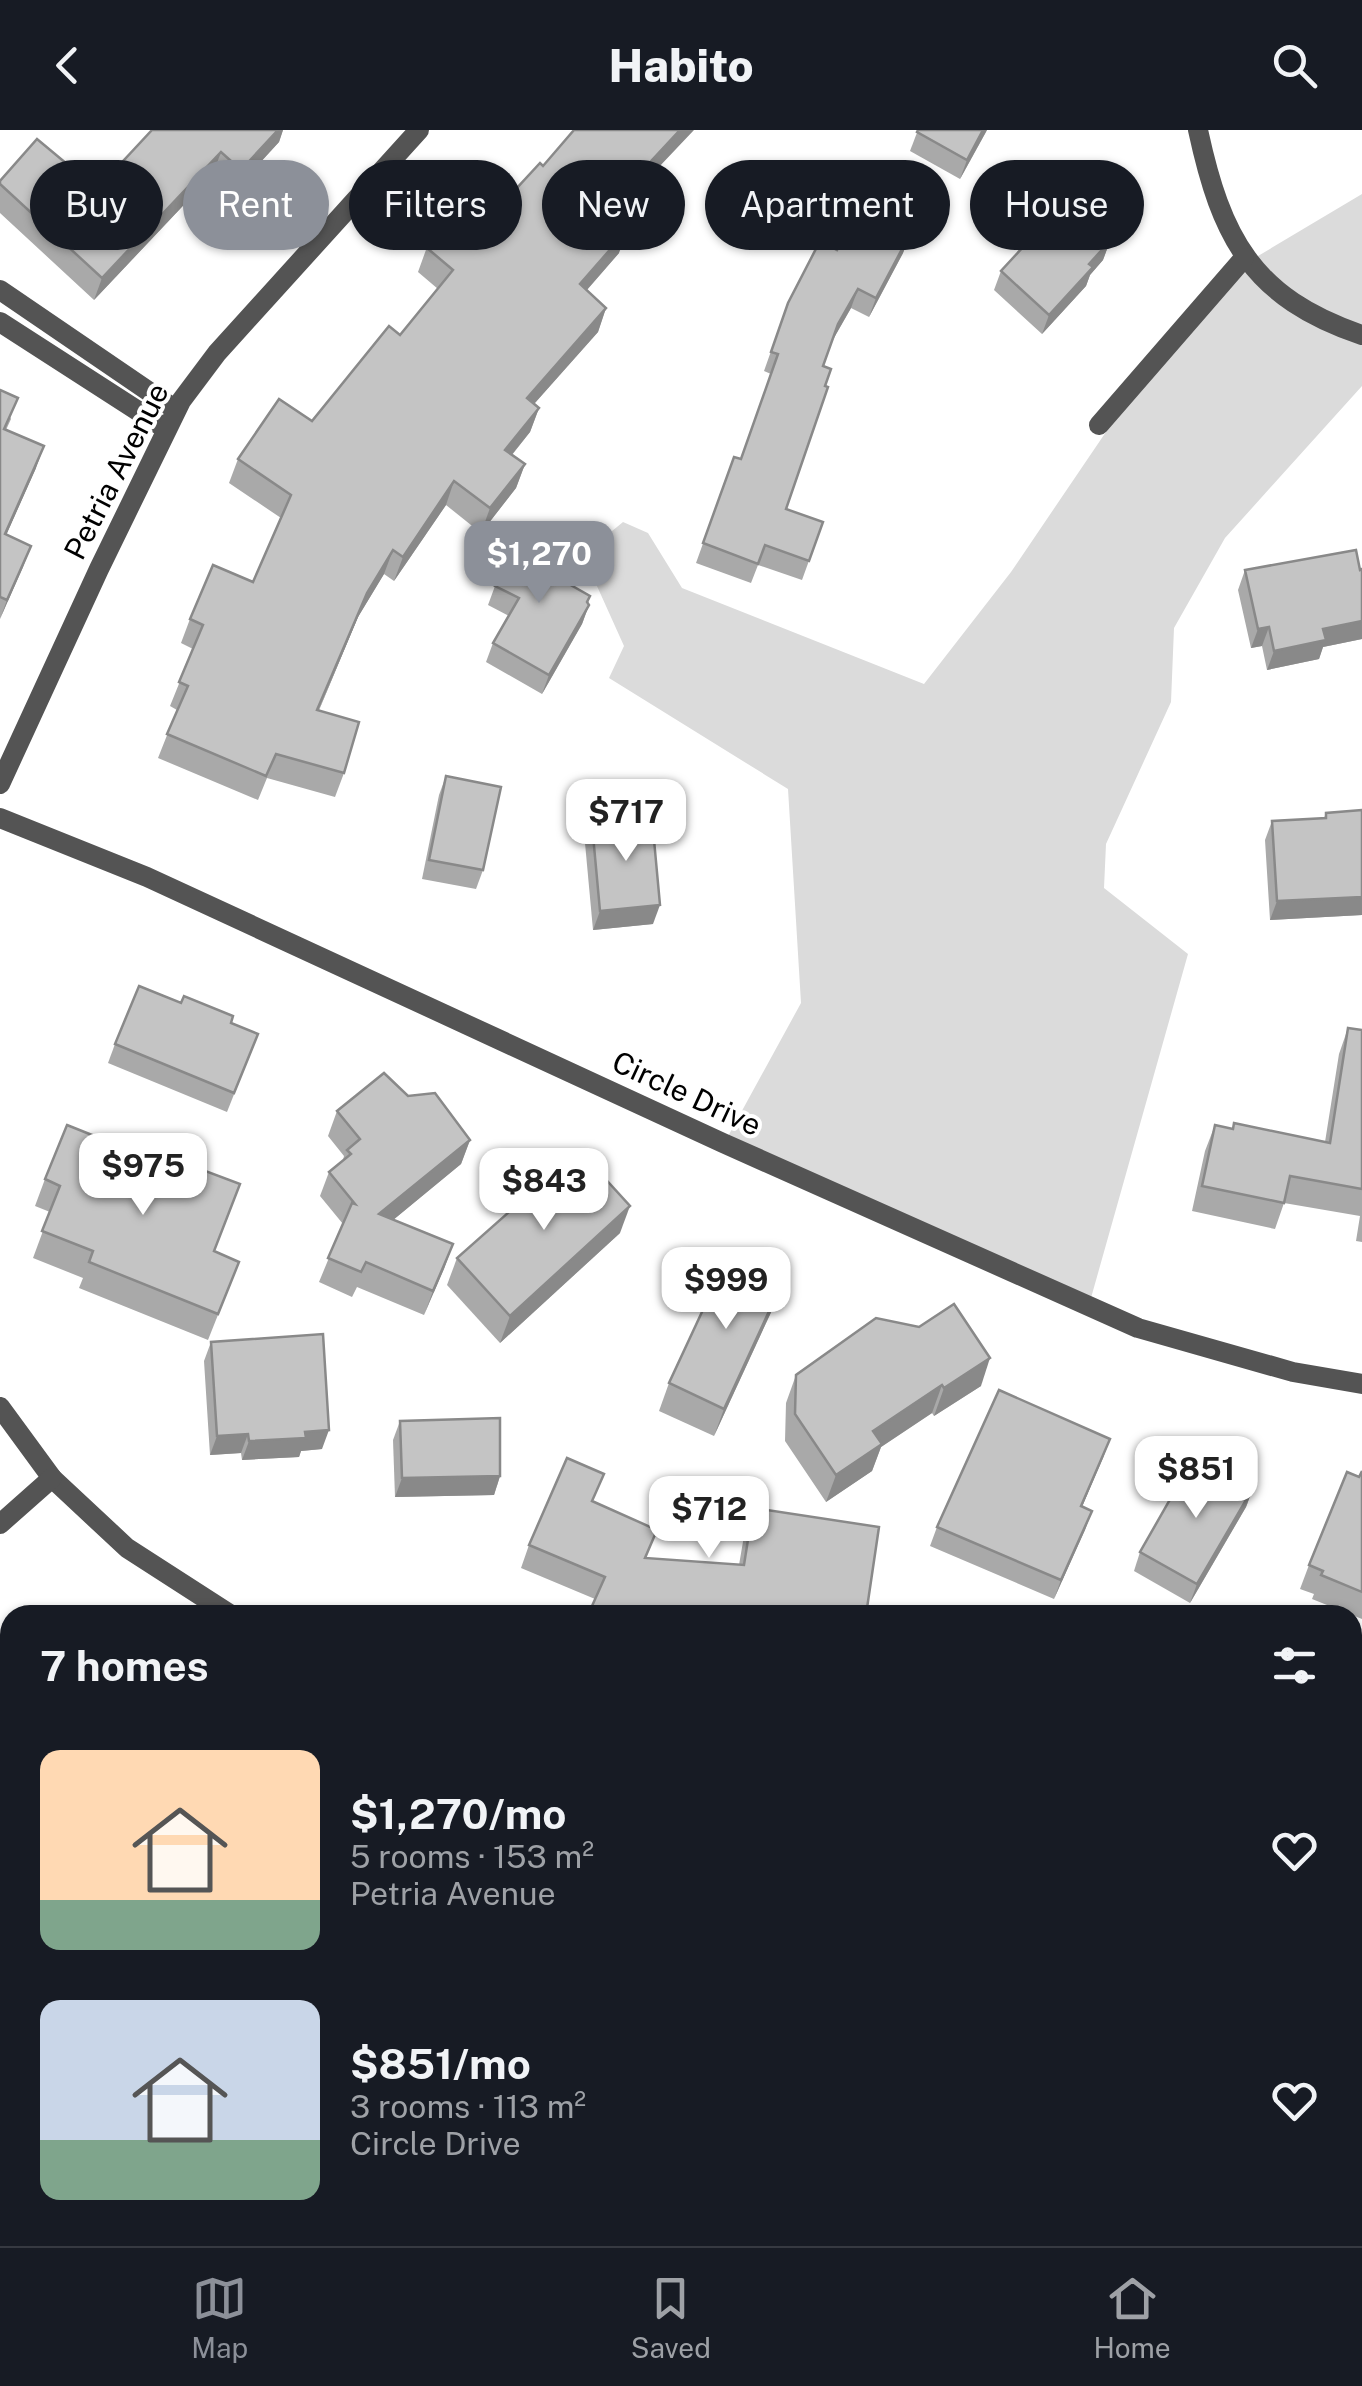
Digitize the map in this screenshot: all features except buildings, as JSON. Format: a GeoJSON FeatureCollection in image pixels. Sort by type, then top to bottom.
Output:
{"type":"FeatureCollection","features":[{"type":"Feature","properties":{"kind":"street","name":"Petria Avenue"},"geometry":{"type":"LineString","coordinates":[[0,784],[171,419],[217,353],[420,130]]}},
{"type":"Feature","properties":{"kind":"street"},"geometry":{"type":"LineString","coordinates":[[1198,130],[1224,222],[1244,258],[1270,284],[1310,311],[1362,335]]}},
{"type":"Feature","properties":{"kind":"street"},"geometry":{"type":"LineString","coordinates":[[1099,425],[1244,258]]}},
{"type":"Feature","properties":{"kind":"street"},"geometry":{"type":"LineString","coordinates":[[0,290],[171,419]]}},
{"type":"Feature","properties":{"kind":"street"},"geometry":{"type":"LineString","coordinates":[[0,322],[171,419]]}},
{"type":"Feature","properties":{"kind":"street","name":"Circle Drive"},"geometry":{"type":"LineString","coordinates":[[0,818],[147,877],[723,1143],[1138,1328],[1293,1372],[1362,1384]]}},
{"type":"Feature","properties":{"kind":"street"},"geometry":{"type":"LineString","coordinates":[[0,1408],[52,1478],[127,1548],[215,1605]]}},
{"type":"Feature","properties":{"kind":"street"},"geometry":{"type":"LineString","coordinates":[[0,1524],[52,1478]]}},
{"type":"Feature","properties":{"kind":"shaded area"},"geometry":{"type":"Polygon","coordinates":[[[1362,194],[1362,386],[1225,538],[1174,628],[1171,702],[1106,844],[1104,888],[1188,954],[1089,1305],[726,1140],[801,1003],[788,789],[609,678],[624,646],[583,555],[623,522],[648,533],[682,588],[924,684],[1011,572],[1110,426],[1253,259],[1362,194]]]}}]}
